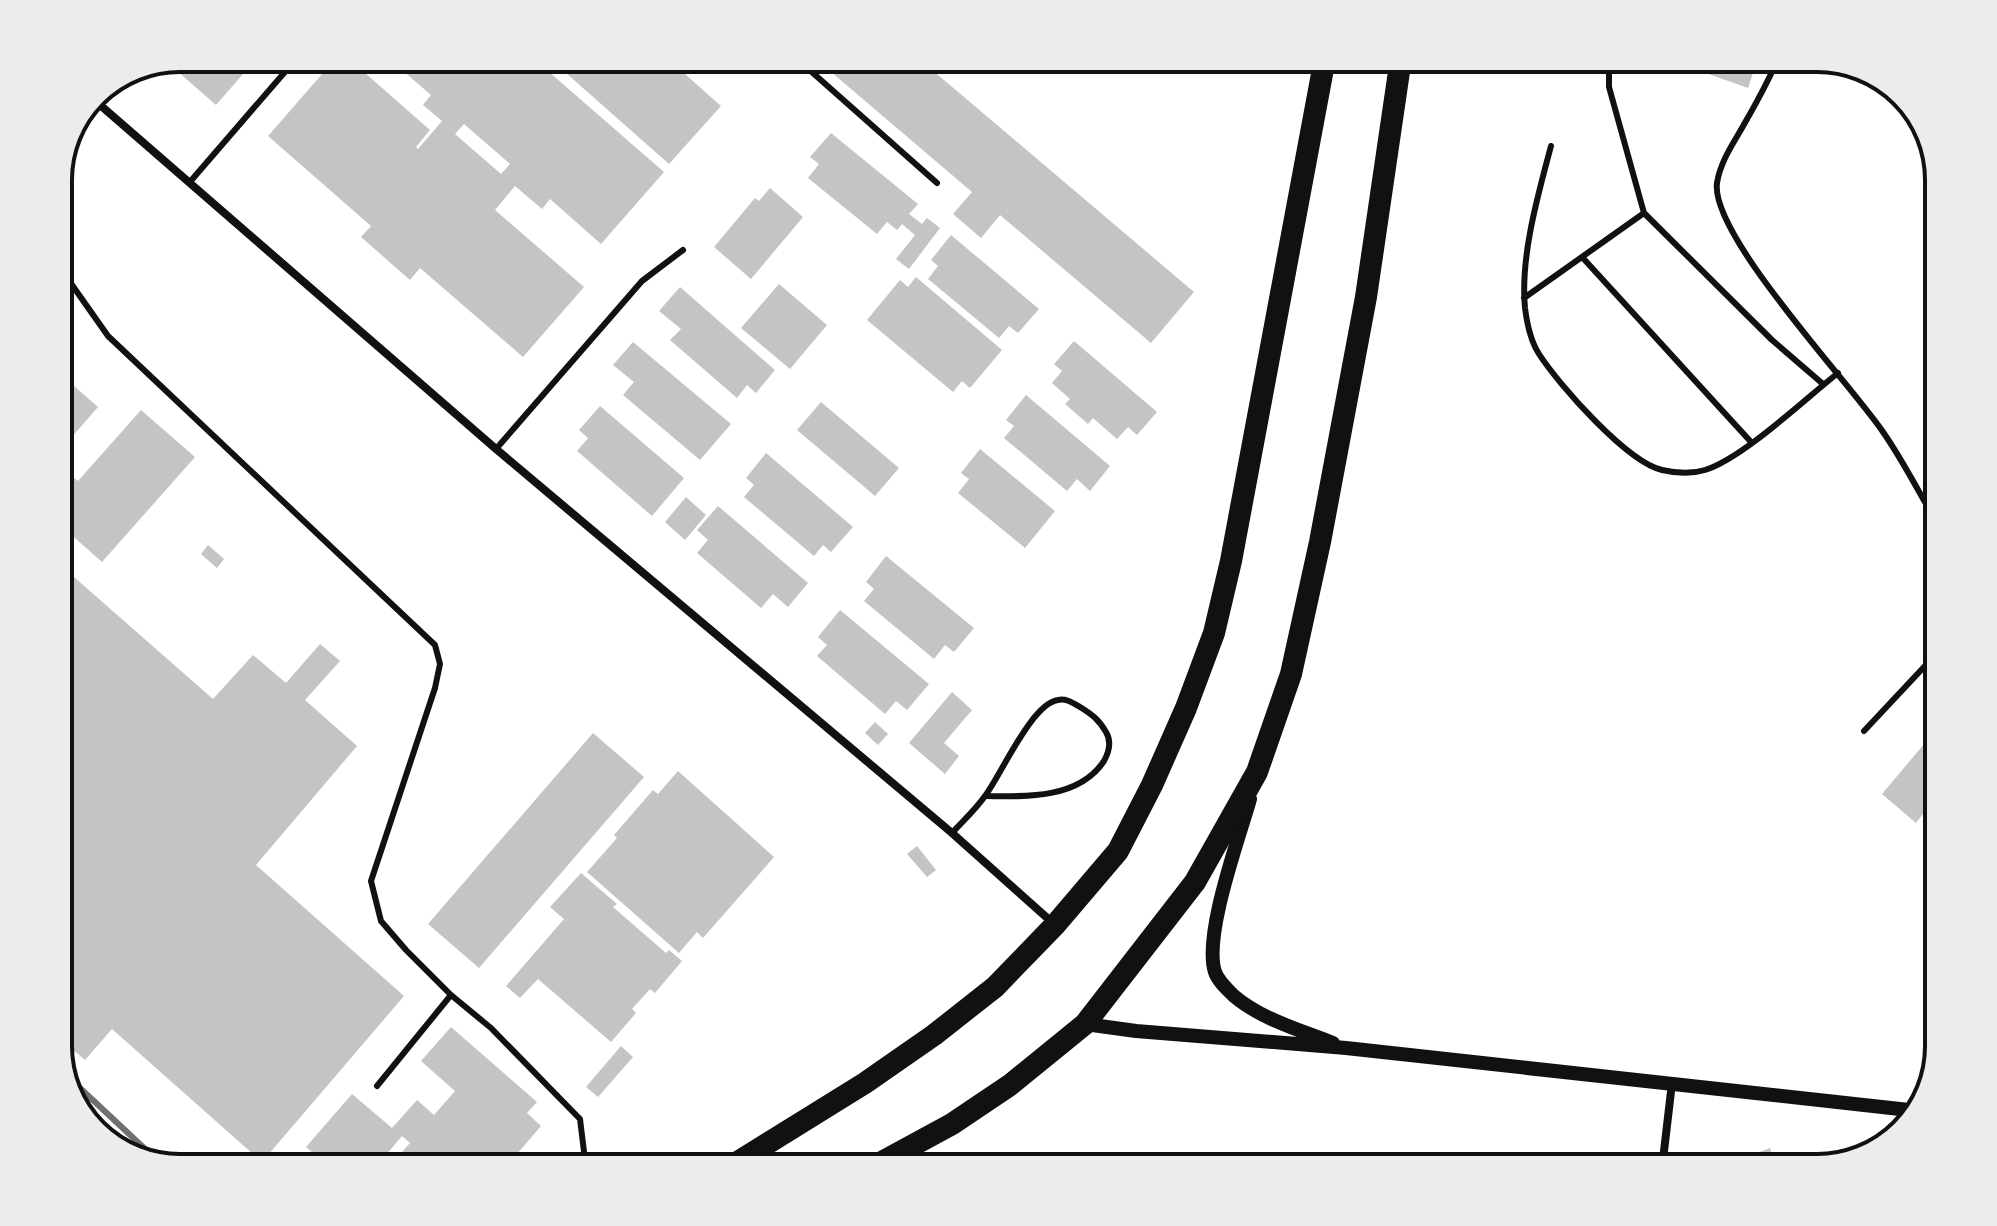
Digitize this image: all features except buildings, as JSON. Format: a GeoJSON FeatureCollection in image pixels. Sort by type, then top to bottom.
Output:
{"type":"FeatureCollection","features":[{"type":"Feature","properties":{"kind":"highway"},"geometry":{"type":"LineString","coordinates":[[751,1154],[865,1083],[995,987],[1055,925],[1118,851],[1163,759],[1214,633],[1231,561],[1322,72]]}},
{"type":"Feature","properties":{"kind":"highway"},"geometry":{"type":"LineString","coordinates":[[897,1154],[987,1101],[1085,1024],[1195,882],[1257,772],[1291,674],[1320,542],[1366,297],[1399,72]]}},
{"type":"Feature","properties":{"kind":"street"},"geometry":{"type":"LineString","coordinates":[[102,106],[496,449],[952,833],[1055,925]]}},
{"type":"Feature","properties":{"kind":"street"},"geometry":{"type":"LineString","coordinates":[[1257,772],[1213,926],[1212,955],[1216,973],[1225,987],[1251,1008],[1346,1048]]}},
{"type":"Feature","properties":{"kind":"street"},"geometry":{"type":"LineString","coordinates":[[1085,1024],[1346,1048],[1905,1109]]}},
{"type":"Feature","properties":{"kind":"street"},"geometry":{"type":"LineString","coordinates":[[1664,1154],[1672,1083]]}},
{"type":"Feature","properties":{"kind":"lane"},"geometry":{"type":"LineString","coordinates":[[189,183],[285,72]]}},
{"type":"Feature","properties":{"kind":"lane"},"geometry":{"type":"LineString","coordinates":[[812,72],[937,183]]}},
{"type":"Feature","properties":{"kind":"lane"},"geometry":{"type":"LineString","coordinates":[[1609,72],[1609,87],[1644,213],[1772,340],[1823,384]]}},
{"type":"Feature","properties":{"kind":"lane"},"geometry":{"type":"LineString","coordinates":[[1772,72],[1725,159],[1719,174],[1716,198],[1760,277],[1883,432],[1925,502]]}},
{"type":"Feature","properties":{"kind":"lane"},"geometry":{"type":"LineString","coordinates":[[1551,146],[1527,256],[1524,298],[1529,333],[1539,353],[1597,422],[1637,458],[1660,470],[1705,470],[1734,456],[1838,373]]}},
{"type":"Feature","properties":{"kind":"lane"},"geometry":{"type":"LineString","coordinates":[[1524,298],[1644,213]]}},
{"type":"Feature","properties":{"kind":"lane"},"geometry":{"type":"LineString","coordinates":[[496,449],[642,281],[683,250]]}},
{"type":"Feature","properties":{"kind":"lane"},"geometry":{"type":"LineString","coordinates":[[1582,257],[1751,442]]}},
{"type":"Feature","properties":{"kind":"lane"},"geometry":{"type":"LineString","coordinates":[[72,285],[108,336],[435,645],[440,664],[435,688],[371,881],[381,921],[451,995],[491,1028],[580,1119],[584,1154]]}},
{"type":"Feature","properties":{"kind":"lane"},"geometry":{"type":"LineString","coordinates":[[1864,731],[1925,666]]}},
{"type":"Feature","properties":{"kind":"lane"},"geometry":{"type":"LineString","coordinates":[[952,833],[985,796],[1010,753],[1044,705],[1056,700],[1068,700],[1097,717],[1110,738],[1108,754],[1097,770],[1063,790],[1026,797],[985,796]]}},
{"type":"Feature","properties":{"kind":"lane"},"geometry":{"type":"LineString","coordinates":[[377,1086],[451,995]]}},
{"type":"Feature","properties":{"kind":"railway"},"geometry":{"type":"LineString","coordinates":[[81,1089],[143,1147]]}}]}
